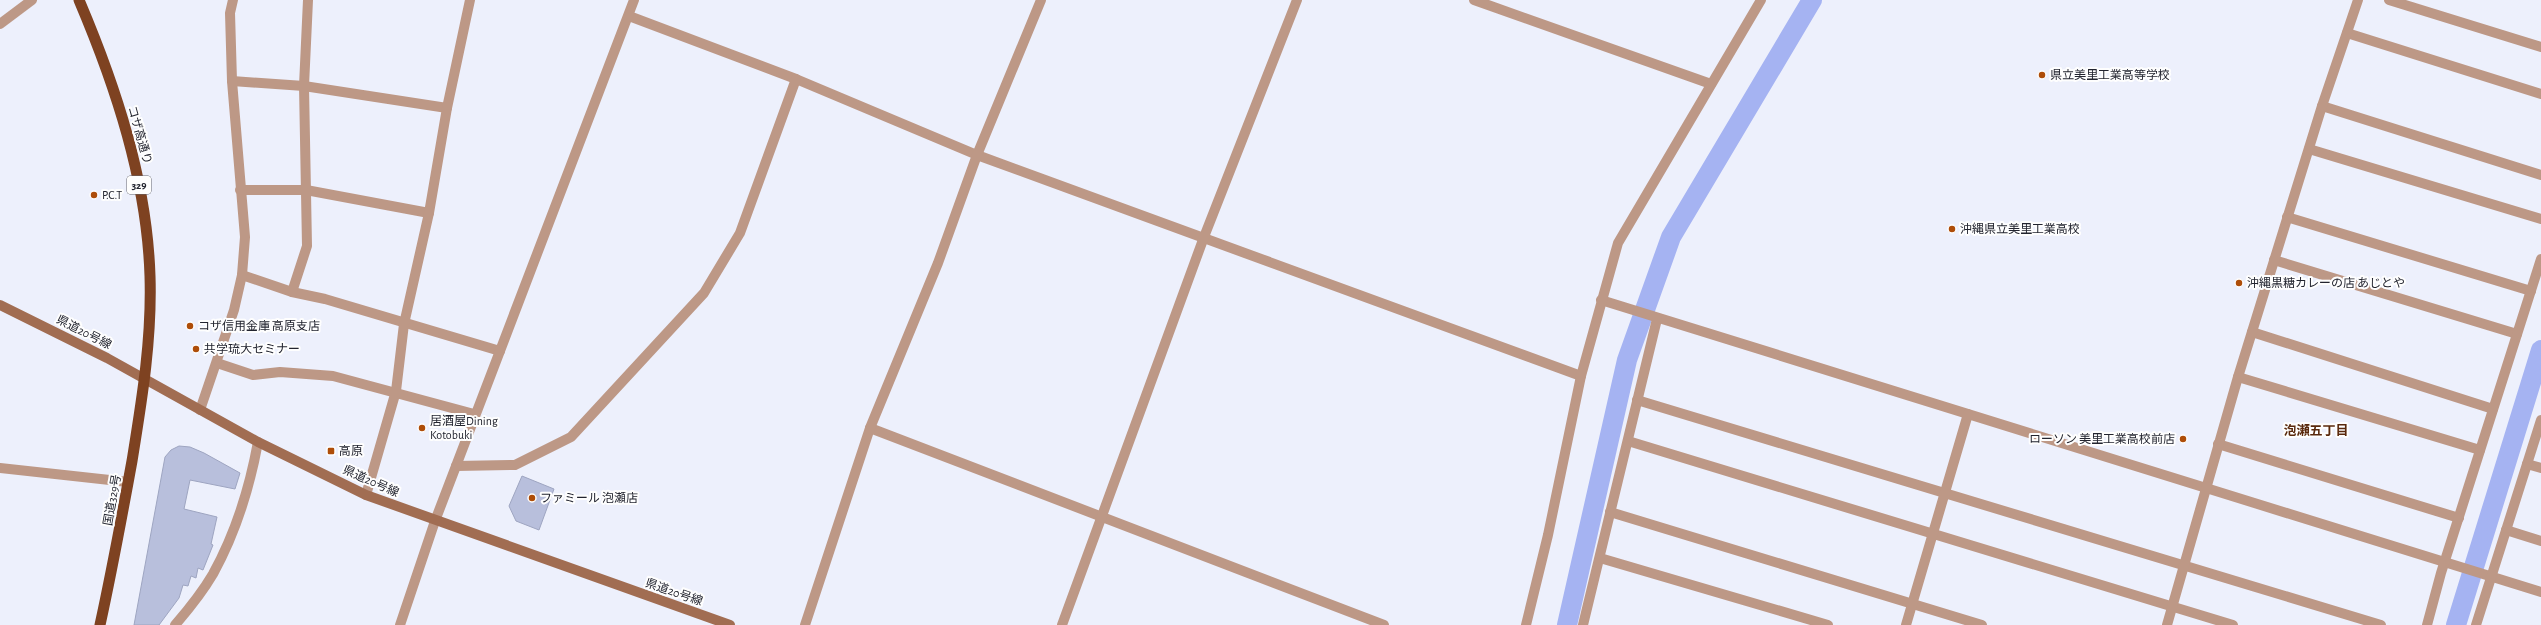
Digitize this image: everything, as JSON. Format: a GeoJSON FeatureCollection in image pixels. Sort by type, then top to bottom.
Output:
{"type":"FeatureCollection","features":[{"type":"Feature","properties":{"kind":"highway","name":"コザ高通り"},"geometry":{"type":"LineString","coordinates":[[80,0],[118,105],[132,153],[143,204],[150,291],[145,379]]}},
{"type":"Feature","properties":{"kind":"highway","name":"国道329号"},"geometry":{"type":"LineString","coordinates":[[100,625],[128,482],[145,379]]}},
{"type":"Feature","properties":{"kind":"main road","name":"県道20号線"},"geometry":{"type":"LineString","coordinates":[[0,305],[145,379],[258,442],[366,495],[435,521],[730,625]]}},
{"type":"Feature","properties":{"kind":"street"},"geometry":{"type":"LineString","coordinates":[[0,24],[32,0]]}},
{"type":"Feature","properties":{"kind":"street"},"geometry":{"type":"LineString","coordinates":[[200,410],[234,310],[242,275],[245,238],[232,82],[230,13],[233,0]]}},
{"type":"Feature","properties":{"kind":"street"},"geometry":{"type":"LineString","coordinates":[[292,292],[307,246],[304,86],[308,0]]}},
{"type":"Feature","properties":{"kind":"street"},"geometry":{"type":"LineString","coordinates":[[366,495],[396,391],[404,324],[429,213],[447,108],[470,0]]}},
{"type":"Feature","properties":{"kind":"street"},"geometry":{"type":"LineString","coordinates":[[400,625],[435,521],[474,414],[500,351],[634,0]]}},
{"type":"Feature","properties":{"kind":"street"},"geometry":{"type":"LineString","coordinates":[[805,625],[870,428],[938,262],[977,155],[1041,0]]}},
{"type":"Feature","properties":{"kind":"street"},"geometry":{"type":"LineString","coordinates":[[1062,625],[1204,237],[1297,0]]}},
{"type":"Feature","properties":{"kind":"street"},"geometry":{"type":"LineString","coordinates":[[1474,0],[1711,84]]}},
{"type":"Feature","properties":{"kind":"street"},"geometry":{"type":"LineString","coordinates":[[1526,625],[1548,535],[1581,376],[1600,300],[1618,243],[1761,0]]}},
{"type":"Feature","properties":{"kind":"street"},"geometry":{"type":"LineString","coordinates":[[2167,625],[2238,377],[2322,106],[2358,0]]}},
{"type":"Feature","properties":{"kind":"street"},"geometry":{"type":"LineString","coordinates":[[2389,0],[2541,47]]}},
{"type":"Feature","properties":{"kind":"street"},"geometry":{"type":"LineString","coordinates":[[628,16],[796,80],[977,155],[1581,376]]}},
{"type":"Feature","properties":{"kind":"street"},"geometry":{"type":"LineString","coordinates":[[2347,33],[2541,94]]}},
{"type":"Feature","properties":{"kind":"street"},"geometry":{"type":"LineString","coordinates":[[456,466],[515,465],[571,437],[704,293],[740,233],[796,80]]}},
{"type":"Feature","properties":{"kind":"street"},"geometry":{"type":"LineString","coordinates":[[232,82],[304,86],[447,108]]}},
{"type":"Feature","properties":{"kind":"street"},"geometry":{"type":"LineString","coordinates":[[2322,106],[2541,174]]}},
{"type":"Feature","properties":{"kind":"street"},"geometry":{"type":"LineString","coordinates":[[2309,149],[2541,219]]}},
{"type":"Feature","properties":{"kind":"street"},"geometry":{"type":"LineString","coordinates":[[240,190],[306,190],[429,213]]}},
{"type":"Feature","properties":{"kind":"street"},"geometry":{"type":"LineString","coordinates":[[2288,217],[2531,291]]}},
{"type":"Feature","properties":{"kind":"street"},"geometry":{"type":"LineString","coordinates":[[2427,625],[2444,563],[2541,259]]}},
{"type":"Feature","properties":{"kind":"street"},"geometry":{"type":"LineString","coordinates":[[2274,260],[2517,334]]}},
{"type":"Feature","properties":{"kind":"street"},"geometry":{"type":"LineString","coordinates":[[242,275],[292,292],[325,299],[404,324],[500,351]]}},
{"type":"Feature","properties":{"kind":"street"},"geometry":{"type":"LineString","coordinates":[[1600,300],[1657,319],[2541,592]]}},
{"type":"Feature","properties":{"kind":"street"},"geometry":{"type":"LineString","coordinates":[[1583,625],[1657,319]]}},
{"type":"Feature","properties":{"kind":"street"},"geometry":{"type":"LineString","coordinates":[[2252,332],[2493,409]]}},
{"type":"Feature","properties":{"kind":"street"},"geometry":{"type":"LineString","coordinates":[[217,363],[253,375],[280,372],[333,376],[396,391],[474,414]]}},
{"type":"Feature","properties":{"kind":"street"},"geometry":{"type":"LineString","coordinates":[[2238,377],[2480,450]]}},
{"type":"Feature","properties":{"kind":"street"},"geometry":{"type":"LineString","coordinates":[[1637,400],[1946,492],[2381,625]]}},
{"type":"Feature","properties":{"kind":"street"},"geometry":{"type":"LineString","coordinates":[[1906,625],[1968,414]]}},
{"type":"Feature","properties":{"kind":"street"},"geometry":{"type":"LineString","coordinates":[[2476,625],[2541,420]]}},
{"type":"Feature","properties":{"kind":"street"},"geometry":{"type":"LineString","coordinates":[[870,428],[1384,625]]}},
{"type":"Feature","properties":{"kind":"street"},"geometry":{"type":"LineString","coordinates":[[1628,441],[2233,625]]}},
{"type":"Feature","properties":{"kind":"street"},"geometry":{"type":"LineString","coordinates":[[175,625],[213,574],[238,515],[253,468],[258,442]]}},
{"type":"Feature","properties":{"kind":"street"},"geometry":{"type":"LineString","coordinates":[[2218,444],[2459,518]]}},
{"type":"Feature","properties":{"kind":"street"},"geometry":{"type":"LineString","coordinates":[[2528,464],[2541,468]]}},
{"type":"Feature","properties":{"kind":"street"},"geometry":{"type":"LineString","coordinates":[[0,468],[128,482]]}},
{"type":"Feature","properties":{"kind":"street"},"geometry":{"type":"LineString","coordinates":[[1610,512],[1982,625]]}},
{"type":"Feature","properties":{"kind":"street"},"geometry":{"type":"LineString","coordinates":[[2506,530],[2541,540]]}},
{"type":"Feature","properties":{"kind":"street"},"geometry":{"type":"LineString","coordinates":[[1600,558],[1828,625]]}},
{"type":"Feature","properties":{"kind":"building"},"geometry":{"type":"Polygon","coordinates":[[[179,446],[190,447],[204,453],[240,473],[235,489],[190,480],[184,509],[217,517],[211,544],[213,545],[203,570],[198,568],[196,578],[191,576],[188,586],[183,585],[179,598],[159,625],[134,625],[165,457],[171,450],[179,446]]]}},
{"type":"Feature","properties":{"kind":"building","name":"ファミール 泡瀬店"},"geometry":{"type":"Polygon","coordinates":[[[522,476],[554,489],[539,530],[516,521],[509,506],[522,476]]]}},
{"type":"Feature","properties":{"kind":"waterway"},"geometry":{"type":"LineString","coordinates":[[1567,625],[1627,360],[1671,237],[1812,0]]}},
{"type":"Feature","properties":{"kind":"waterway"},"geometry":{"type":"LineString","coordinates":[[2456,625],[2541,350]]}},
{"type":"Feature","properties":{"kind":"place","name":"県立美里工業高等学校"},"geometry":{"type":"Point","coordinates":[2042,75]}},
{"type":"Feature","properties":{"kind":"place","name":"P.C.T"},"geometry":{"type":"Point","coordinates":[94,195]}},
{"type":"Feature","properties":{"kind":"place","name":"沖縄県立美里工業高校"},"geometry":{"type":"Point","coordinates":[1952,229]}},
{"type":"Feature","properties":{"kind":"place","name":"沖縄黒糖カレーの店 あじとや"},"geometry":{"type":"Point","coordinates":[2239,283]}},
{"type":"Feature","properties":{"kind":"place","name":"コザ信用金庫 高原支店"},"geometry":{"type":"Point","coordinates":[190,326]}},
{"type":"Feature","properties":{"kind":"place","name":"共学琉大セミナー"},"geometry":{"type":"Point","coordinates":[196,349]}},
{"type":"Feature","properties":{"kind":"place","name":"居酒屋Dining Kotobuki"},"geometry":{"type":"Point","coordinates":[422,428]}},
{"type":"Feature","properties":{"kind":"place","name":"ローソン 美里工業高校前店"},"geometry":{"type":"Point","coordinates":[2183,439]}},
{"type":"Feature","properties":{"kind":"place","name":"高原"},"geometry":{"type":"Point","coordinates":[331,451]}},
{"type":"Feature","properties":{"kind":"place","name":"ファミール 泡瀬店"},"geometry":{"type":"Point","coordinates":[532,498]}},
{"type":"Feature","properties":{"kind":"district","name":"泡瀬五丁目"},"geometry":{"type":"Point","coordinates":[2316,431]}}]}
